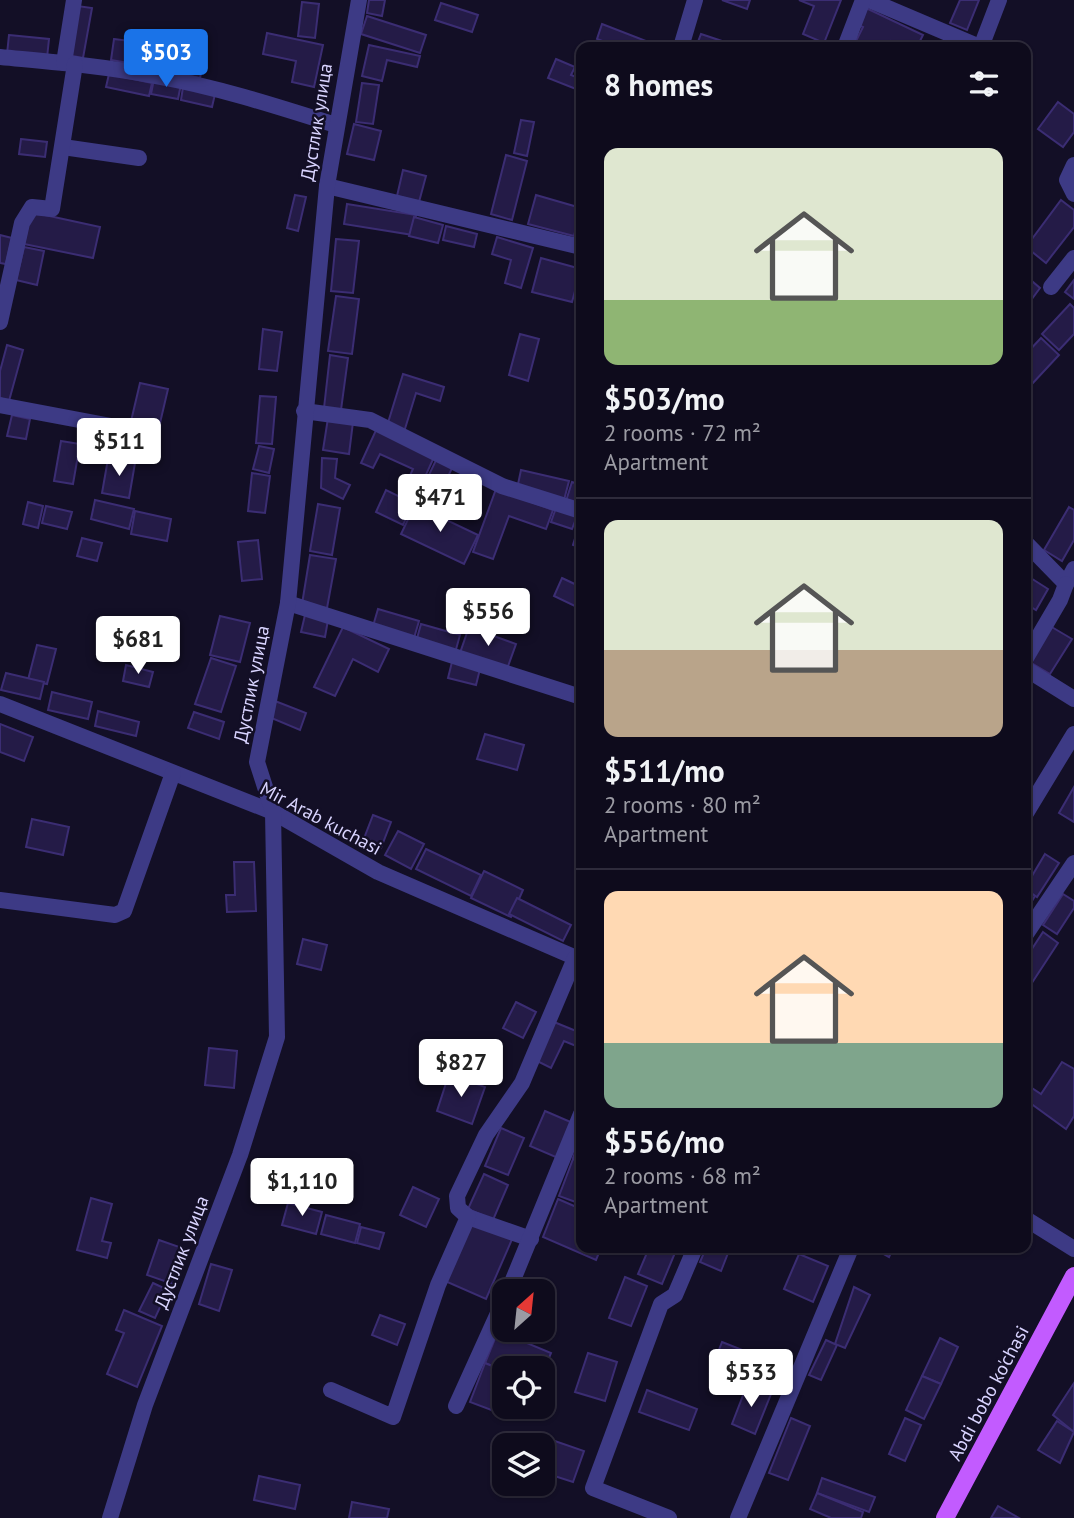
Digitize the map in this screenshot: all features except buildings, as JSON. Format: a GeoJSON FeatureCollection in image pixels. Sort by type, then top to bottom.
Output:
{"type":"FeatureCollection","features":[{"type":"Feature","properties":{"kind":"main road","name":"Abdi bobo ko'chasi"},"geometry":{"type":"LineString","coordinates":[[945,1518],[1072,1285]]}},
{"type":"Feature","properties":{"kind":"street"},"geometry":{"type":"LineString","coordinates":[[0,322],[22,223],[32,207],[52,209],[63,147],[74,0]]}},
{"type":"Feature","properties":{"kind":"street","name":"Дустлик улица"},"geometry":{"type":"LineString","coordinates":[[110,1518],[145,1405],[240,1155],[277,1037],[273,812],[257,762],[288,603],[327,186],[359,0]]}},
{"type":"Feature","properties":{"kind":"street"},"geometry":{"type":"LineString","coordinates":[[682,42],[695,0]]}},
{"type":"Feature","properties":{"kind":"street"},"geometry":{"type":"LineString","coordinates":[[847,42],[863,0]]}},
{"type":"Feature","properties":{"kind":"street"},"geometry":{"type":"LineString","coordinates":[[869,0],[968,42]]}},
{"type":"Feature","properties":{"kind":"street"},"geometry":{"type":"LineString","coordinates":[[982,42],[999,0]]}},
{"type":"Feature","properties":{"kind":"street"},"geometry":{"type":"LineString","coordinates":[[0,57],[70,63],[156,76],[246,97],[336,125]]}},
{"type":"Feature","properties":{"kind":"street"},"geometry":{"type":"LineString","coordinates":[[63,147],[139,158]]}},
{"type":"Feature","properties":{"kind":"street"},"geometry":{"type":"LineString","coordinates":[[1074,165],[1067,180],[1074,194]]}},
{"type":"Feature","properties":{"kind":"street"},"geometry":{"type":"LineString","coordinates":[[327,186],[576,246]]}},
{"type":"Feature","properties":{"kind":"street"},"geometry":{"type":"LineString","coordinates":[[1051,286],[1074,258]]}},
{"type":"Feature","properties":{"kind":"street"},"geometry":{"type":"LineString","coordinates":[[0,405],[127,429]]}},
{"type":"Feature","properties":{"kind":"street"},"geometry":{"type":"LineString","coordinates":[[304,411],[370,420],[502,486],[576,509]]}},
{"type":"Feature","properties":{"kind":"street"},"geometry":{"type":"LineString","coordinates":[[1031,547],[1070,577],[1031,649]]}},
{"type":"Feature","properties":{"kind":"street"},"geometry":{"type":"LineString","coordinates":[[288,603],[576,695]]}},
{"type":"Feature","properties":{"kind":"street"},"geometry":{"type":"LineString","coordinates":[[1031,672],[1074,699]]}},
{"type":"Feature","properties":{"kind":"street","name":"Mir Arab kuchasi"},"geometry":{"type":"LineString","coordinates":[[0,704],[273,812],[378,872],[576,957]]}},
{"type":"Feature","properties":{"kind":"street"},"geometry":{"type":"LineString","coordinates":[[1031,805],[1074,734]]}},
{"type":"Feature","properties":{"kind":"street"},"geometry":{"type":"LineString","coordinates":[[0,900],[116,915],[124,911],[173,773]]}},
{"type":"Feature","properties":{"kind":"street"},"geometry":{"type":"LineString","coordinates":[[1031,927],[1074,863]]}},
{"type":"Feature","properties":{"kind":"street"},"geometry":{"type":"LineString","coordinates":[[531,1240],[468,1217],[458,1208],[457,1196],[486,1135],[522,1083],[576,965]]}},
{"type":"Feature","properties":{"kind":"street"},"geometry":{"type":"LineString","coordinates":[[514,1279],[576,1127]]}},
{"type":"Feature","properties":{"kind":"street"},"geometry":{"type":"LineString","coordinates":[[331,1390],[393,1417],[438,1285],[468,1217]]}},
{"type":"Feature","properties":{"kind":"street"},"geometry":{"type":"LineString","coordinates":[[1031,1222],[1074,1249]]}},
{"type":"Feature","properties":{"kind":"street"},"geometry":{"type":"LineString","coordinates":[[669,1518],[593,1488],[661,1304],[675,1295],[693,1253]]}},
{"type":"Feature","properties":{"kind":"street"},"geometry":{"type":"LineString","coordinates":[[738,1518],[849,1253]]}},
{"type":"Feature","properties":{"kind":"street"},"geometry":{"type":"LineString","coordinates":[[456,1406],[492,1326]]}}]}
